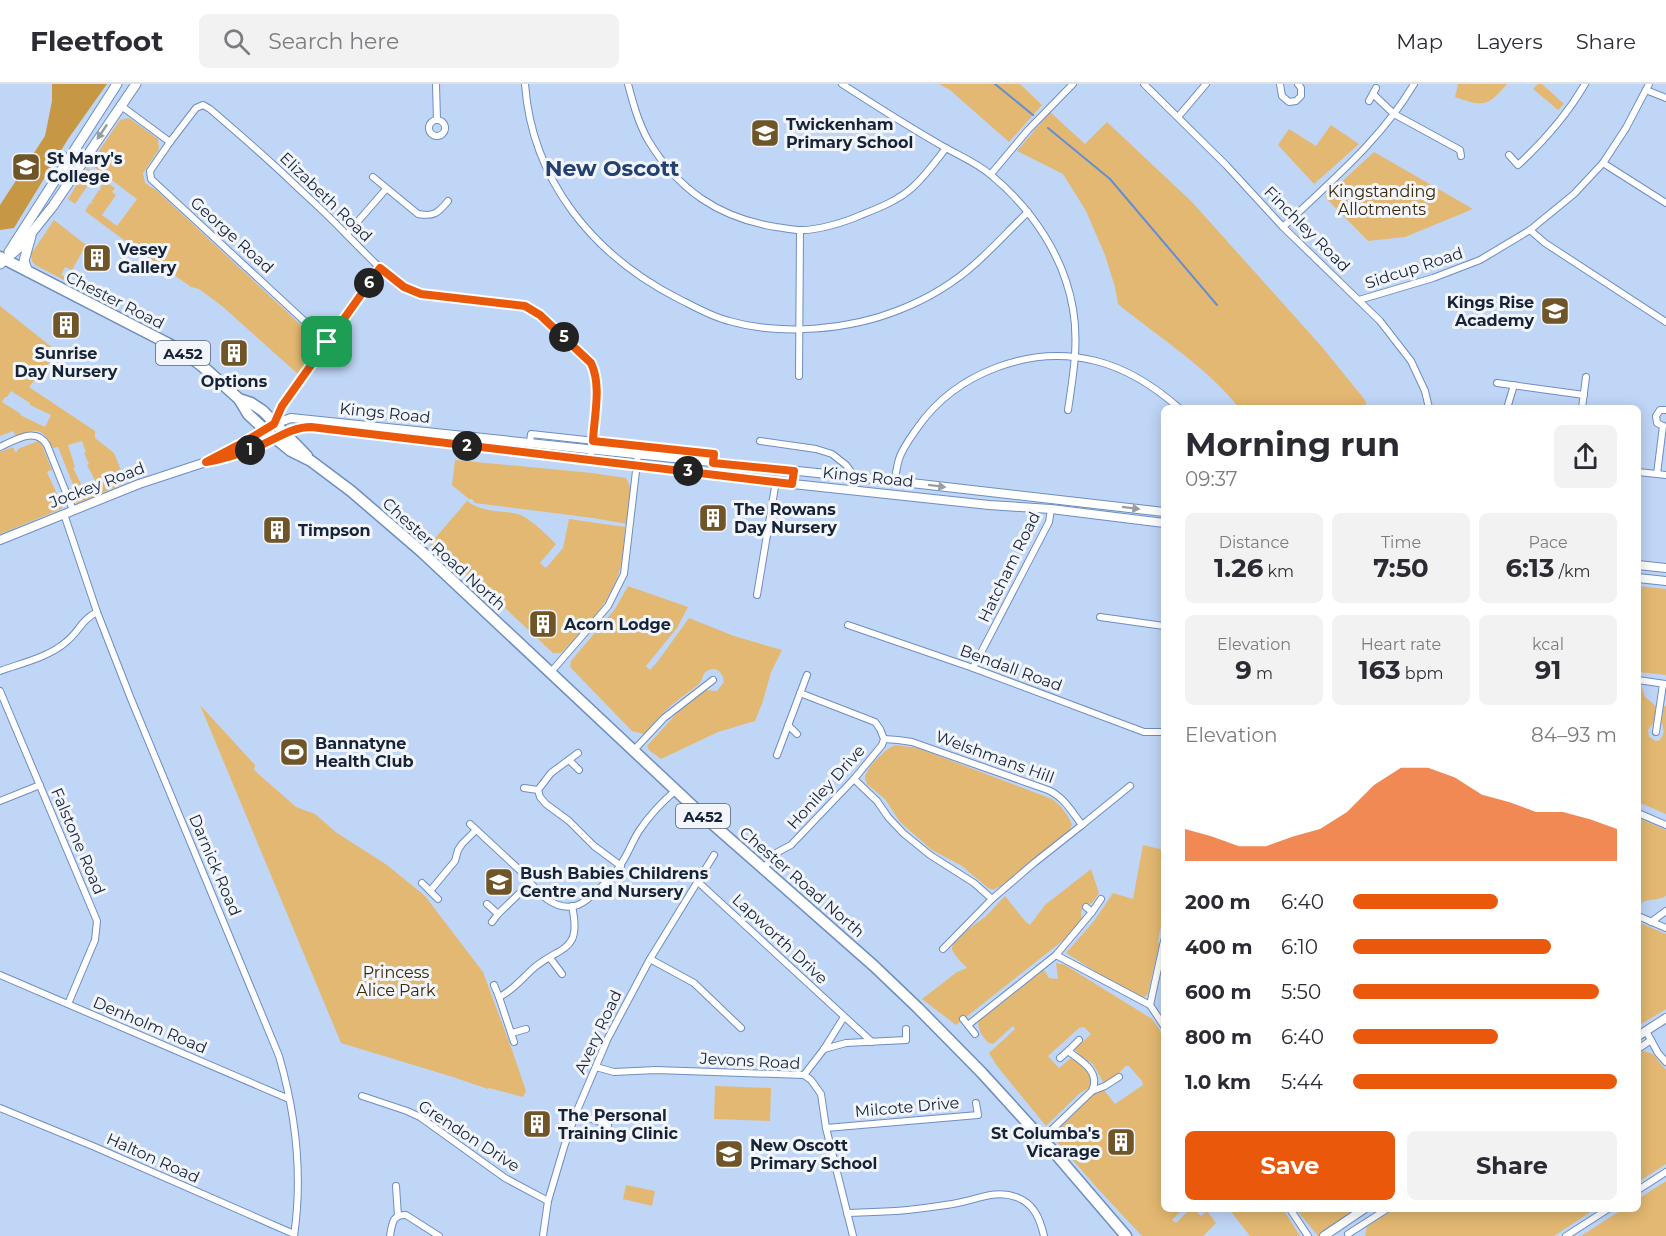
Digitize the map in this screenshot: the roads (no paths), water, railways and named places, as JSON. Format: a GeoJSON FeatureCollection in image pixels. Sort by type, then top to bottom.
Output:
{"type":"FeatureCollection","features":[{"type":"Feature","properties":{"kind":"highway","name":"Chester Road"},"geometry":{"type":"LineString","coordinates":[[1,260],[119,318],[188,356],[239,399],[248,414],[270,427]]}},
{"type":"Feature","properties":{"kind":"highway","name":"A452"},"geometry":{"type":"LineString","coordinates":[[270,427],[280,435]]}},
{"type":"Feature","properties":{"kind":"highway","name":"Chester Road North"},"geometry":{"type":"LineString","coordinates":[[280,435],[291,451],[311,461],[351,491],[422,552],[676,790],[874,966],[982,1072],[1126,1236]]}},
{"type":"Feature","properties":{"kind":"highway","name":"Chester Road North"},"geometry":{"type":"LineString","coordinates":[[1118,1227],[1131,1236]]}},
{"type":"Feature","properties":{"kind":"main road"},"geometry":{"type":"LineString","coordinates":[[1,260],[117,84]]}},
{"type":"Feature","properties":{"kind":"main road"},"geometry":{"type":"LineString","coordinates":[[1,260],[21,246],[53,206],[136,84]]}},
{"type":"Feature","properties":{"kind":"main road"},"geometry":{"type":"LineString","coordinates":[[28,272],[24,261],[32,233]]}},
{"type":"Feature","properties":{"kind":"main road","name":"Kings Road"},"geometry":{"type":"LineString","coordinates":[[270,427],[291,418],[530,442],[592,445],[638,454],[713,463],[1161,512]]}},
{"type":"Feature","properties":{"kind":"main road","name":"Jockey Road"},"geometry":{"type":"LineString","coordinates":[[206,462],[270,427]]}},
{"type":"Feature","properties":{"kind":"main road","name":"Kings Road"},"geometry":{"type":"LineString","coordinates":[[280,435],[302,427],[311,427],[792,484],[990,505],[1051,509],[1161,523]]}},
{"type":"Feature","properties":{"kind":"main road","name":"Jockey Road"},"geometry":{"type":"LineString","coordinates":[[0,540],[140,484],[258,447],[280,435]]}},
{"type":"Feature","properties":{"kind":"main road"},"geometry":{"type":"LineString","coordinates":[[1641,564],[1666,568]]}},
{"type":"Feature","properties":{"kind":"main road"},"geometry":{"type":"LineString","coordinates":[[1641,578],[1666,581]]}},
{"type":"Feature","properties":{"kind":"street"},"geometry":{"type":"LineString","coordinates":[[436,84],[437,120]]}},
{"type":"Feature","properties":{"kind":"street"},"geometry":{"type":"LineString","coordinates":[[525,84],[534,137],[566,203],[585,229],[641,278],[696,308],[729,321],[766,328],[801,329],[865,321],[898,311],[931,296],[977,263],[1028,212]]}},
{"type":"Feature","properties":{"kind":"street"},"geometry":{"type":"LineString","coordinates":[[628,84],[635,114],[647,138],[669,170],[716,208],[760,224],[800,231],[845,222],[884,206],[912,188],[946,148]]}},
{"type":"Feature","properties":{"kind":"street"},"geometry":{"type":"LineString","coordinates":[[842,84],[991,174],[1028,212],[1046,237],[1066,278],[1073,310],[1076,334],[1075,357],[1068,410]]}},
{"type":"Feature","properties":{"kind":"street"},"geometry":{"type":"LineString","coordinates":[[991,174],[1028,130],[1073,84]]}},
{"type":"Feature","properties":{"kind":"street","name":"Finchley Road"},"geometry":{"type":"LineString","coordinates":[[1144,84],[1226,165],[1283,227],[1380,321],[1411,361],[1425,391],[1428,405]]}},
{"type":"Feature","properties":{"kind":"street"},"geometry":{"type":"LineString","coordinates":[[1178,117],[1206,84]]}},
{"type":"Feature","properties":{"kind":"street"},"geometry":{"type":"LineString","coordinates":[[1280,84],[1282,96],[1289,102],[1296,101],[1301,96],[1301,88],[1298,84]]}},
{"type":"Feature","properties":{"kind":"street"},"geometry":{"type":"LineString","coordinates":[[1283,227],[1363,151],[1394,114],[1414,84]]}},
{"type":"Feature","properties":{"kind":"street"},"geometry":{"type":"LineString","coordinates":[[1509,155],[1518,165],[1530,154],[1575,102],[1585,84]]}},
{"type":"Feature","properties":{"kind":"street"},"geometry":{"type":"LineString","coordinates":[[1648,87],[1666,98]]}},
{"type":"Feature","properties":{"kind":"street","name":"Sidcup Road"},"geometry":{"type":"LineString","coordinates":[[1359,300],[1433,278],[1480,260],[1530,230],[1574,194],[1603,163],[1626,128],[1648,87]]}},
{"type":"Feature","properties":{"kind":"street"},"geometry":{"type":"LineString","coordinates":[[1370,101],[1375,91],[1394,114],[1460,150],[1461,156]]}},
{"type":"Feature","properties":{"kind":"street"},"geometry":{"type":"LineString","coordinates":[[120,105],[170,142]]}},
{"type":"Feature","properties":{"kind":"street","name":"Elizabeth Road"},"geometry":{"type":"LineString","coordinates":[[193,111],[203,105],[210,109],[280,170],[380,268],[404,287],[421,294],[525,306],[540,315],[591,363],[595,372],[597,384],[591,460]]}},
{"type":"Feature","properties":{"kind":"street","name":"George Road"},"geometry":{"type":"LineString","coordinates":[[193,111],[150,171],[151,179],[327,342]]}},
{"type":"Feature","properties":{"kind":"street"},"geometry":{"type":"LineString","coordinates":[[1603,163],[1666,203]]}},
{"type":"Feature","properties":{"kind":"street"},"geometry":{"type":"LineString","coordinates":[[373,177],[418,214],[433,215],[448,201]]}},
{"type":"Feature","properties":{"kind":"street"},"geometry":{"type":"LineString","coordinates":[[347,234],[386,189]]}},
{"type":"Feature","properties":{"kind":"street"},"geometry":{"type":"LineString","coordinates":[[1530,230],[1545,243],[1666,322]]}},
{"type":"Feature","properties":{"kind":"street"},"geometry":{"type":"LineString","coordinates":[[800,231],[800,376]]}},
{"type":"Feature","properties":{"kind":"street"},"geometry":{"type":"LineString","coordinates":[[270,427],[282,406],[380,268]]}},
{"type":"Feature","properties":{"kind":"street"},"geometry":{"type":"LineString","coordinates":[[894,481],[899,459],[908,440],[928,413],[953,390],[982,373],[1017,361],[1056,356],[1097,361],[1131,374],[1159,390],[1176,405]]}},
{"type":"Feature","properties":{"kind":"street"},"geometry":{"type":"LineString","coordinates":[[1582,405],[1586,377]]}},
{"type":"Feature","properties":{"kind":"street"},"geometry":{"type":"LineString","coordinates":[[1497,383],[1584,395]]}},
{"type":"Feature","properties":{"kind":"street"},"geometry":{"type":"LineString","coordinates":[[1508,405],[1514,386]]}},
{"type":"Feature","properties":{"kind":"street"},"geometry":{"type":"LineString","coordinates":[[1657,474],[1664,426],[1657,423],[1656,416],[1660,410],[1666,410]]}},
{"type":"Feature","properties":{"kind":"street","name":"Darnick Road"},"geometry":{"type":"LineString","coordinates":[[0,447],[29,435],[41,437],[47,445],[69,512],[97,612],[276,1047],[295,1132],[298,1192],[294,1235]]}},
{"type":"Feature","properties":{"kind":"street","name":"Kings Road"},"geometry":{"type":"LineString","coordinates":[[760,441],[816,448],[832,454],[856,477]]}},
{"type":"Feature","properties":{"kind":"street","name":"Kings Road"},"geometry":{"type":"LineString","coordinates":[[592,445],[714,454],[713,463]]}},
{"type":"Feature","properties":{"kind":"street"},"geometry":{"type":"LineString","coordinates":[[551,672],[608,606],[624,574],[638,454]]}},
{"type":"Feature","properties":{"kind":"street"},"geometry":{"type":"LineString","coordinates":[[792,484],[794,471]]}},
{"type":"Feature","properties":{"kind":"street"},"geometry":{"type":"LineString","coordinates":[[1641,472],[1666,476]]}},
{"type":"Feature","properties":{"kind":"street"},"geometry":{"type":"LineString","coordinates":[[757,595],[776,481]]}},
{"type":"Feature","properties":{"kind":"street","name":"Hatcham Road"},"geometry":{"type":"LineString","coordinates":[[973,668],[1049,522],[1051,509]]}},
{"type":"Feature","properties":{"kind":"street"},"geometry":{"type":"LineString","coordinates":[[0,671],[55,650],[75,633],[88,617],[97,612]]}},
{"type":"Feature","properties":{"kind":"street"},"geometry":{"type":"LineString","coordinates":[[1100,617],[1161,626]]}},
{"type":"Feature","properties":{"kind":"street","name":"Bendall Road"},"geometry":{"type":"LineString","coordinates":[[848,625],[973,668],[1143,732],[1161,732]]}},
{"type":"Feature","properties":{"kind":"street"},"geometry":{"type":"LineString","coordinates":[[777,755],[807,675]]}},
{"type":"Feature","properties":{"kind":"street"},"geometry":{"type":"LineString","coordinates":[[634,750],[664,718],[713,680]]}},
{"type":"Feature","properties":{"kind":"street"},"geometry":{"type":"LineString","coordinates":[[1641,680],[1664,684],[1656,732]]}},
{"type":"Feature","properties":{"kind":"street","name":"Falstone Road"},"geometry":{"type":"LineString","coordinates":[[0,691],[97,921],[95,939],[69,1004]]}},
{"type":"Feature","properties":{"kind":"street","name":"Honiley Drive"},"geometry":{"type":"LineString","coordinates":[[764,868],[776,852],[791,845],[854,779],[884,740],[875,722],[800,693]]}},
{"type":"Feature","properties":{"kind":"street"},"geometry":{"type":"LineString","coordinates":[[788,725],[797,734]]}},
{"type":"Feature","properties":{"kind":"street","name":"Welshmans Hill"},"geometry":{"type":"LineString","coordinates":[[884,740],[912,742],[1048,790],[1063,800],[1082,825]]}},
{"type":"Feature","properties":{"kind":"street"},"geometry":{"type":"LineString","coordinates":[[538,790],[551,773],[578,753]]}},
{"type":"Feature","properties":{"kind":"street"},"geometry":{"type":"LineString","coordinates":[[569,760],[579,770]]}},
{"type":"Feature","properties":{"kind":"street"},"geometry":{"type":"LineString","coordinates":[[854,779],[877,801],[888,817],[903,832],[930,855],[967,878],[992,899]]}},
{"type":"Feature","properties":{"kind":"street"},"geometry":{"type":"LineString","coordinates":[[0,801],[39,785]]}},
{"type":"Feature","properties":{"kind":"street"},"geometry":{"type":"LineString","coordinates":[[1116,785],[1122,792]]}},
{"type":"Feature","properties":{"kind":"street"},"geometry":{"type":"LineString","coordinates":[[943,949],[992,899],[1130,786]]}},
{"type":"Feature","properties":{"kind":"street"},"geometry":{"type":"LineString","coordinates":[[524,788],[538,790]]}},
{"type":"Feature","properties":{"kind":"street"},"geometry":{"type":"LineString","coordinates":[[538,790],[546,804],[621,866]]}},
{"type":"Feature","properties":{"kind":"street"},"geometry":{"type":"LineString","coordinates":[[470,824],[526,876],[544,897],[562,906],[572,906],[585,901],[621,866],[639,832],[654,811],[676,790]]}},
{"type":"Feature","properties":{"kind":"street"},"geometry":{"type":"LineString","coordinates":[[1641,814],[1666,825]]}},
{"type":"Feature","properties":{"kind":"street"},"geometry":{"type":"LineString","coordinates":[[430,891],[456,861],[462,844],[476,830]]}},
{"type":"Feature","properties":{"kind":"street","name":"Avery Road"},"geometry":{"type":"LineString","coordinates":[[543,1236],[548,1201],[576,1113],[608,1038],[650,959],[714,855]]}},
{"type":"Feature","properties":{"kind":"street","name":"Lapworth Drive"},"geometry":{"type":"LineString","coordinates":[[697,881],[872,1042]]}},
{"type":"Feature","properties":{"kind":"street"},"geometry":{"type":"LineString","coordinates":[[422,883],[438,899]]}},
{"type":"Feature","properties":{"kind":"street"},"geometry":{"type":"LineString","coordinates":[[492,922],[530,883]]}},
{"type":"Feature","properties":{"kind":"street"},"geometry":{"type":"LineString","coordinates":[[968,1025],[1056,955],[1101,899]]}},
{"type":"Feature","properties":{"kind":"street"},"geometry":{"type":"LineString","coordinates":[[487,904],[498,914]]}},
{"type":"Feature","properties":{"kind":"street"},"geometry":{"type":"LineString","coordinates":[[499,997],[515,988],[536,966],[566,948],[571,942],[576,922],[572,906]]}},
{"type":"Feature","properties":{"kind":"street"},"geometry":{"type":"LineString","coordinates":[[1086,907],[1092,912]]}},
{"type":"Feature","properties":{"kind":"street"},"geometry":{"type":"LineString","coordinates":[[1651,921],[1666,911]]}},
{"type":"Feature","properties":{"kind":"street"},"geometry":{"type":"LineString","coordinates":[[1641,917],[1666,928]]}},
{"type":"Feature","properties":{"kind":"street"},"geometry":{"type":"LineString","coordinates":[[1056,955],[1150,1005],[1161,1022]]}},
{"type":"Feature","properties":{"kind":"street"},"geometry":{"type":"LineString","coordinates":[[1150,1005],[1161,955]]}},
{"type":"Feature","properties":{"kind":"street"},"geometry":{"type":"LineString","coordinates":[[550,958],[562,974]]}},
{"type":"Feature","properties":{"kind":"street"},"geometry":{"type":"LineString","coordinates":[[650,959],[694,983],[741,1028]]}},
{"type":"Feature","properties":{"kind":"street","name":"Denholm Road"},"geometry":{"type":"LineString","coordinates":[[0,975],[289,1099]]}},
{"type":"Feature","properties":{"kind":"street"},"geometry":{"type":"LineString","coordinates":[[494,985],[514,1042]]}},
{"type":"Feature","properties":{"kind":"street"},"geometry":{"type":"LineString","coordinates":[[804,1075],[844,1017]]}},
{"type":"Feature","properties":{"kind":"street"},"geometry":{"type":"LineString","coordinates":[[1641,1034],[1666,1018]]}},
{"type":"Feature","properties":{"kind":"street"},"geometry":{"type":"LineString","coordinates":[[963,1019],[975,1034]]}},
{"type":"Feature","properties":{"kind":"street"},"geometry":{"type":"LineString","coordinates":[[512,1033],[526,1029]]}},
{"type":"Feature","properties":{"kind":"street"},"geometry":{"type":"LineString","coordinates":[[824,1049],[846,1043],[906,1040],[906,1029]]}},
{"type":"Feature","properties":{"kind":"street"},"geometry":{"type":"LineString","coordinates":[[1646,1031],[1658,1053],[1666,1062]]}},
{"type":"Feature","properties":{"kind":"street"},"geometry":{"type":"LineString","coordinates":[[1060,1058],[1079,1040]]}},
{"type":"Feature","properties":{"kind":"street"},"geometry":{"type":"LineString","coordinates":[[1641,1047],[1651,1040]]}},
{"type":"Feature","properties":{"kind":"street"},"geometry":{"type":"LineString","coordinates":[[1068,1051],[1089,1067],[1094,1074],[1095,1081],[1092,1091]]}},
{"type":"Feature","properties":{"kind":"street","name":"Jevons Road"},"geometry":{"type":"LineString","coordinates":[[596,1067],[614,1072],[656,1070],[804,1075],[811,1080],[821,1094],[826,1128],[853,1236]]}},
{"type":"Feature","properties":{"kind":"street"},"geometry":{"type":"LineString","coordinates":[[1041,1139],[1092,1091],[1119,1077]]}},
{"type":"Feature","properties":{"kind":"street","name":"Grendon Drive"},"geometry":{"type":"LineString","coordinates":[[362,1096],[371,1103],[407,1111],[420,1117],[505,1178],[548,1201]]}},
{"type":"Feature","properties":{"kind":"street","name":"Milcote Drive"},"geometry":{"type":"LineString","coordinates":[[826,1128],[978,1114],[976,1103]]}},
{"type":"Feature","properties":{"kind":"street","name":"Halton Road"},"geometry":{"type":"LineString","coordinates":[[0,1108],[294,1235]]}},
{"type":"Feature","properties":{"kind":"street"},"geometry":{"type":"LineString","coordinates":[[576,1113],[608,1124]]}},
{"type":"Feature","properties":{"kind":"street"},"geometry":{"type":"LineString","coordinates":[[1641,1188],[1666,1172]]}},
{"type":"Feature","properties":{"kind":"street"},"geometry":{"type":"LineString","coordinates":[[396,1186],[398,1216]]}},
{"type":"Feature","properties":{"kind":"street"},"geometry":{"type":"LineString","coordinates":[[847,1213],[906,1210],[1006,1194],[1024,1200],[1030,1205],[1038,1217],[1044,1236]]}},
{"type":"Feature","properties":{"kind":"street"},"geometry":{"type":"LineString","coordinates":[[1292,1212],[1308,1236]]}},
{"type":"Feature","properties":{"kind":"street"},"geometry":{"type":"LineString","coordinates":[[1324,1236],[1359,1212]]}},
{"type":"Feature","properties":{"kind":"street"},"geometry":{"type":"LineString","coordinates":[[1341,1224],[1349,1235],[1383,1212]]}},
{"type":"Feature","properties":{"kind":"street"},"geometry":{"type":"LineString","coordinates":[[1566,1236],[1603,1212]]}},
{"type":"Feature","properties":{"kind":"street"},"geometry":{"type":"LineString","coordinates":[[390,1236],[394,1220],[398,1216],[406,1215],[439,1236]]}},
{"type":"Feature","properties":{"kind":"waterway"},"geometry":{"type":"LineString","coordinates":[[995,84],[1033,115]]}},
{"type":"Feature","properties":{"kind":"waterway"},"geometry":{"type":"LineString","coordinates":[[1048,128],[1110,179],[1217,305]]}},
{"type":"Feature","properties":{"kind":"place","name":"Twickenham Primary School"},"geometry":{"type":"Point","coordinates":[765,133]}},
{"type":"Feature","properties":{"kind":"place","name":"St Mary's College"},"geometry":{"type":"Point","coordinates":[26,167]}},
{"type":"Feature","properties":{"kind":"place","name":"Vesey Gallery"},"geometry":{"type":"Point","coordinates":[97,258]}},
{"type":"Feature","properties":{"kind":"place","name":"Kings Rise Academy"},"geometry":{"type":"Point","coordinates":[1555,311]}},
{"type":"Feature","properties":{"kind":"place","name":"Sunrise Day Nursery"},"geometry":{"type":"Point","coordinates":[66,325]}},
{"type":"Feature","properties":{"kind":"place","name":"Options"},"geometry":{"type":"Point","coordinates":[234,353]}},
{"type":"Feature","properties":{"kind":"place","name":"The Rowans Day Nursery"},"geometry":{"type":"Point","coordinates":[713,518]}},
{"type":"Feature","properties":{"kind":"place","name":"Timpson"},"geometry":{"type":"Point","coordinates":[277,530]}},
{"type":"Feature","properties":{"kind":"place","name":"Acorn Lodge"},"geometry":{"type":"Point","coordinates":[543,624]}},
{"type":"Feature","properties":{"kind":"place","name":"Bannatyne Health Club"},"geometry":{"type":"Point","coordinates":[294,752]}},
{"type":"Feature","properties":{"kind":"place","name":"Bush Babies Childrens Centre and Nursery"},"geometry":{"type":"Point","coordinates":[499,882]}},
{"type":"Feature","properties":{"kind":"place","name":"The Personal Training Clinic"},"geometry":{"type":"Point","coordinates":[537,1124]}},
{"type":"Feature","properties":{"kind":"place","name":"St Columba's Vicarage"},"geometry":{"type":"Point","coordinates":[1121,1142]}},
{"type":"Feature","properties":{"kind":"place","name":"New Oscott Primary School"},"geometry":{"type":"Point","coordinates":[729,1154]}},
{"type":"Feature","properties":{"kind":"district","name":"New Oscott"},"geometry":{"type":"Point","coordinates":[612,168]}},
{"type":"Feature","properties":{"kind":"park label","name":"Kingstanding Allotments"},"geometry":{"type":"Point","coordinates":[1382,200]}},
{"type":"Feature","properties":{"kind":"park label","name":"Princess Alice Park"},"geometry":{"type":"Point","coordinates":[396,981]}}]}
